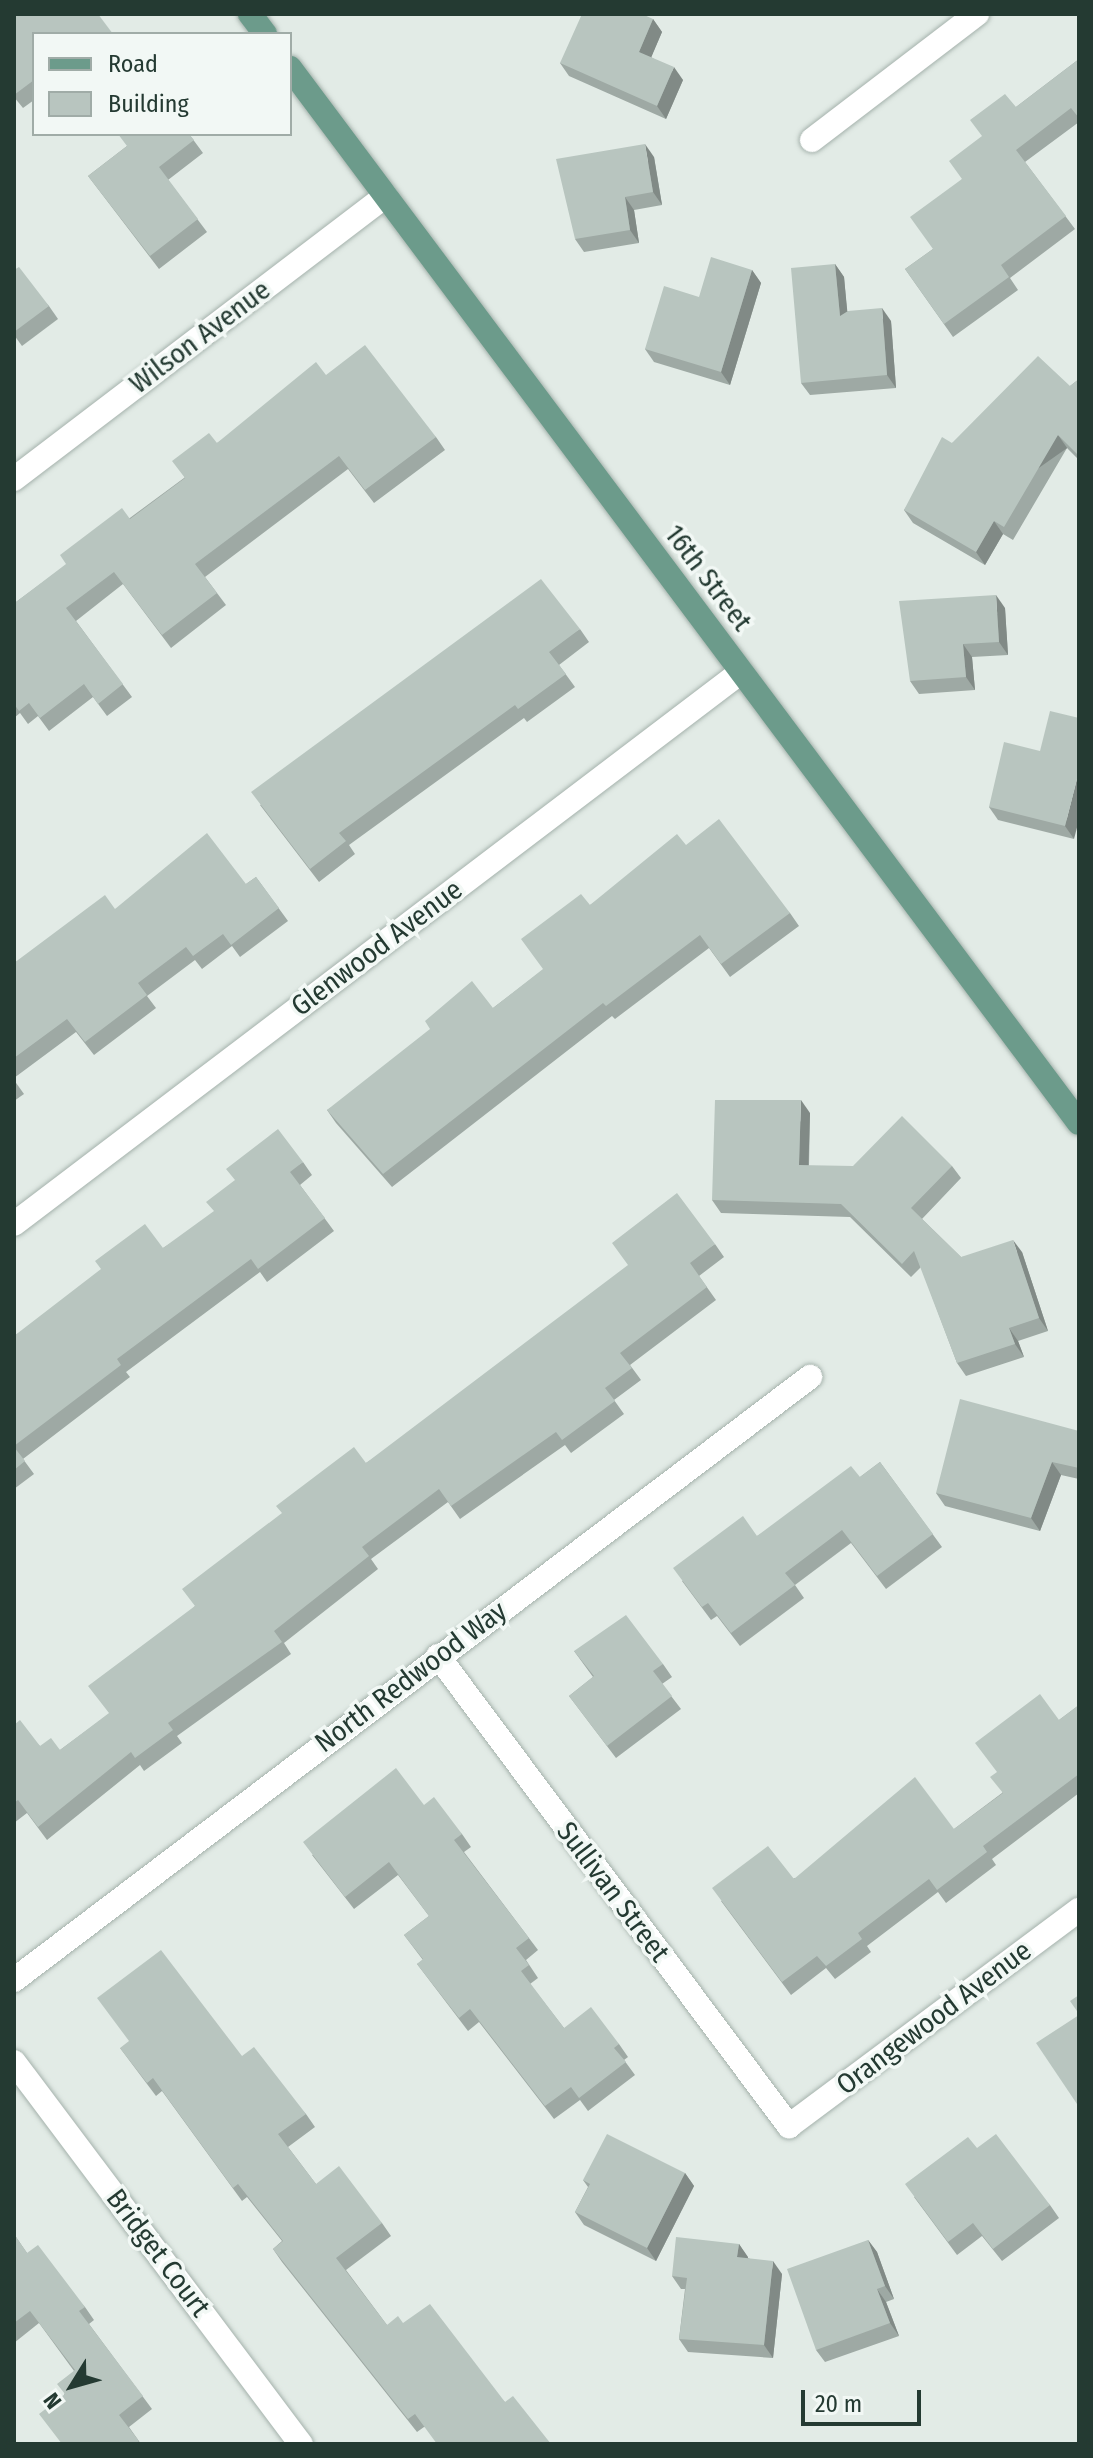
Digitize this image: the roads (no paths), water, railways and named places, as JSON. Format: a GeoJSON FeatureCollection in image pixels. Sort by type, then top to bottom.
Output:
{"type":"FeatureCollection","features":[{"type":"Feature","properties":{"kind":"main road"},"geometry":{"type":"LineString","coordinates":[[250,14],[264,32]]}},
{"type":"Feature","properties":{"kind":"main road","name":"16th Street"},"geometry":{"type":"LineString","coordinates":[[292,71],[1079,1123]]}},
{"type":"Feature","properties":{"kind":"street"},"geometry":{"type":"LineString","coordinates":[[812,140],[977,14]]}},
{"type":"Feature","properties":{"kind":"street","name":"Wilson Avenue"},"geometry":{"type":"LineString","coordinates":[[14,479],[386,196]]}},
{"type":"Feature","properties":{"kind":"street","name":"Glenwood Avenue"},"geometry":{"type":"LineString","coordinates":[[14,1224],[741,672]]}},
{"type":"Feature","properties":{"kind":"street","name":"North Redwood Way"},"geometry":{"type":"LineString","coordinates":[[14,1980],[810,1377]]}},
{"type":"Feature","properties":{"kind":"street","name":"Sullivan Street"},"geometry":{"type":"LineString","coordinates":[[438,1656],[789,2126]]}},
{"type":"Feature","properties":{"kind":"street","name":"Orangewood Avenue"},"geometry":{"type":"LineString","coordinates":[[789,2126],[1079,1910]]}},
{"type":"Feature","properties":{"kind":"street","name":"Bridget Court"},"geometry":{"type":"LineString","coordinates":[[14,2062],[301,2444]]}}]}
